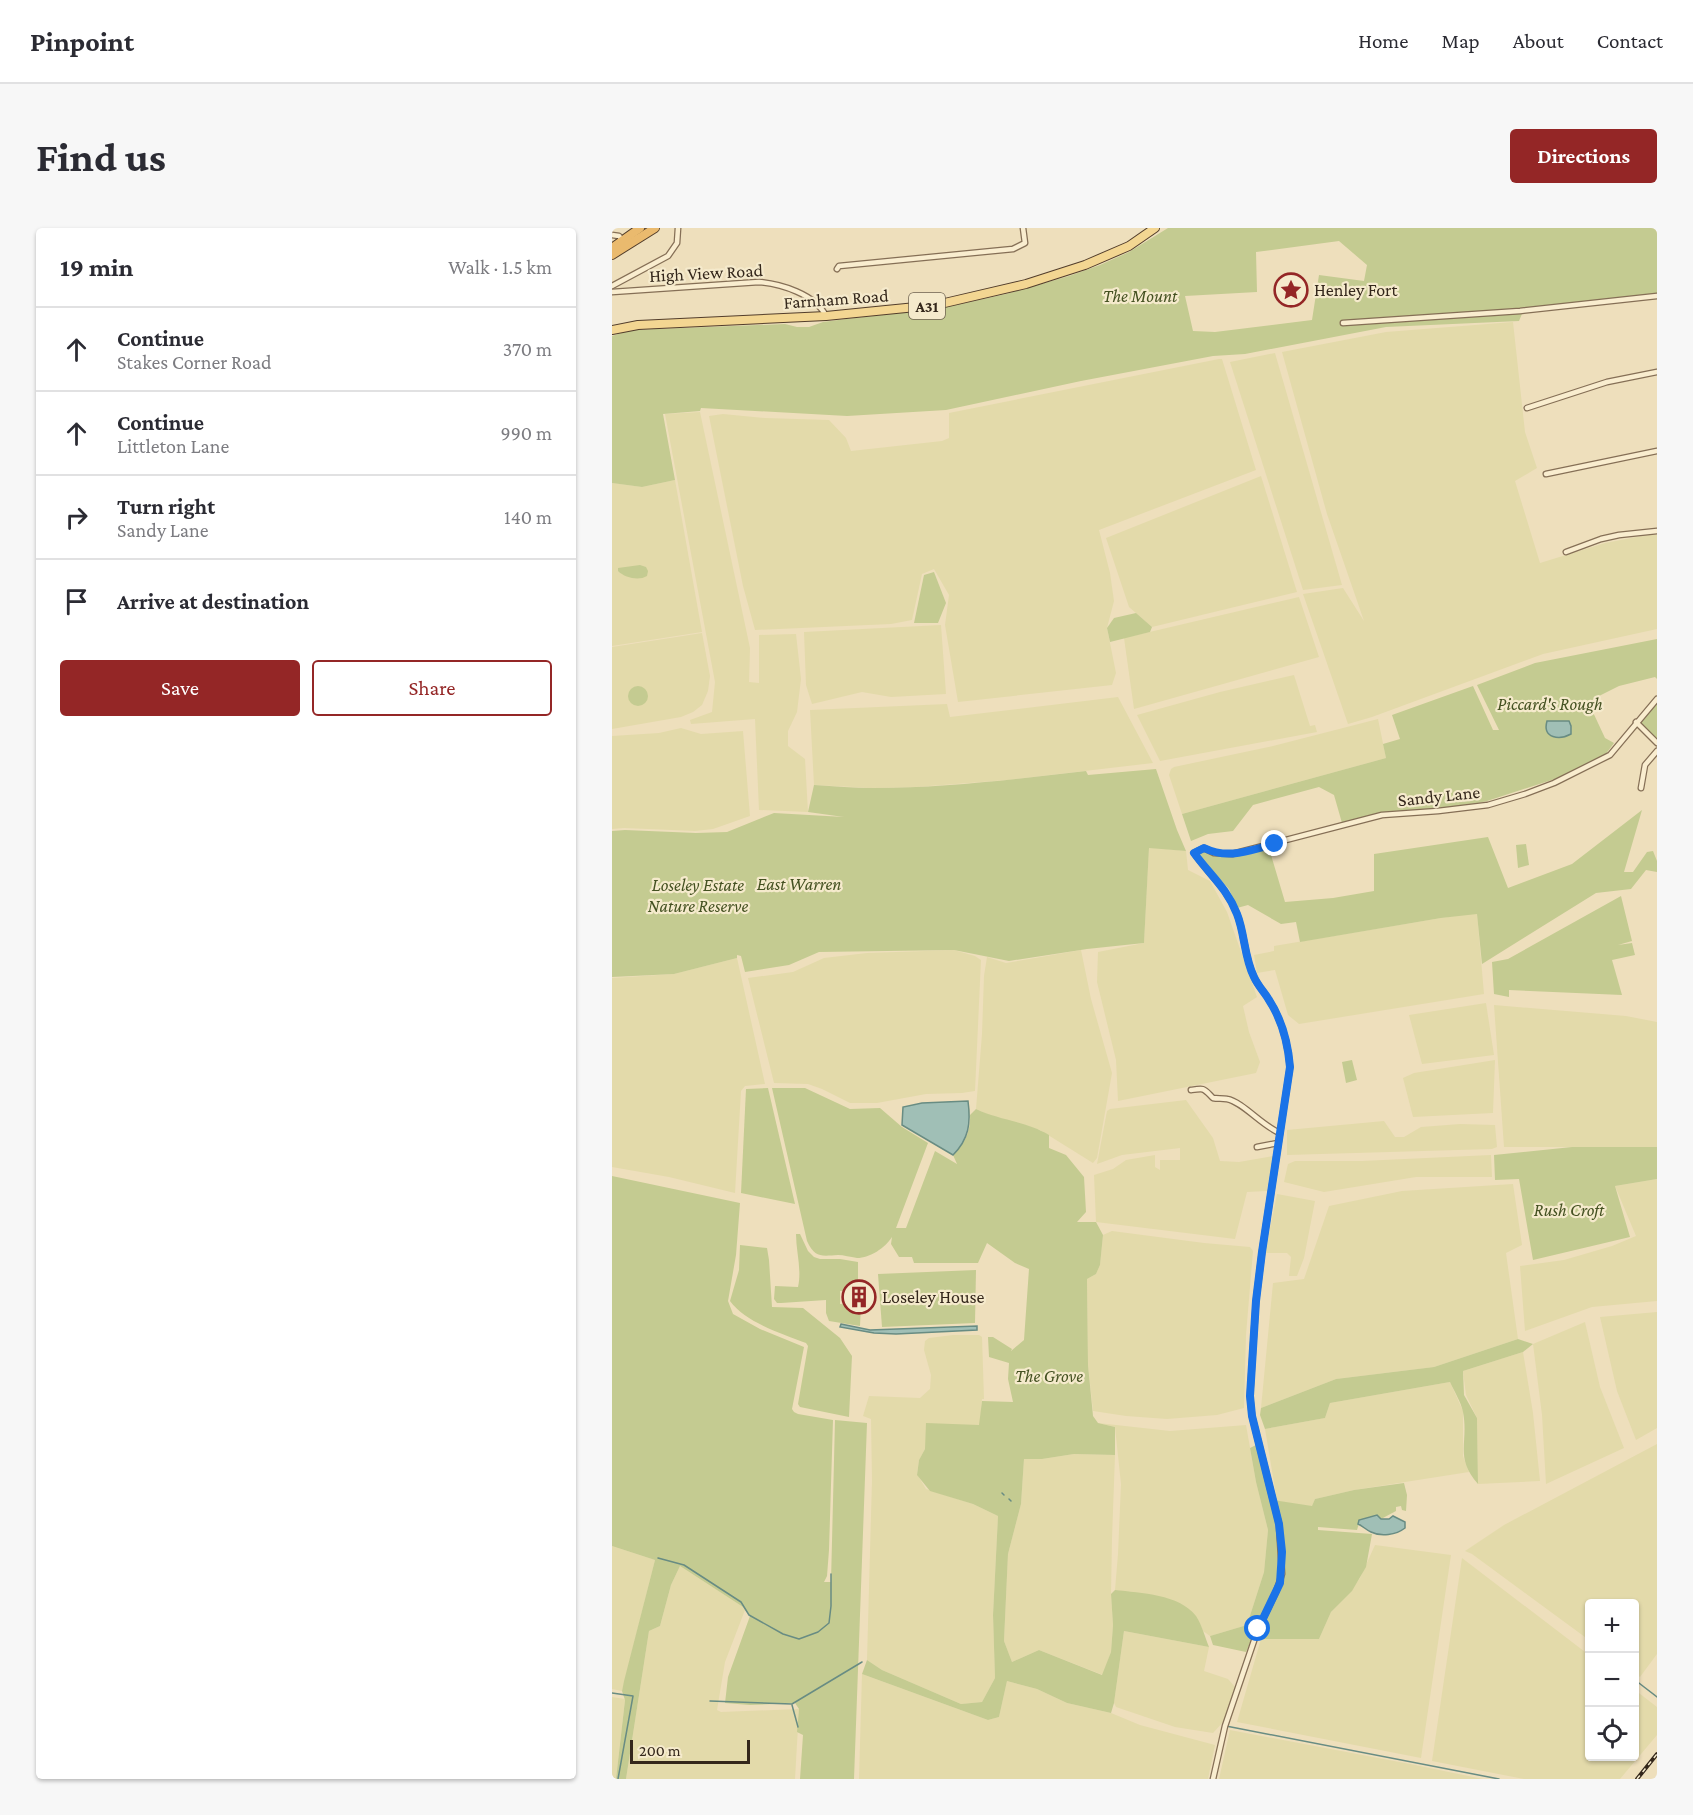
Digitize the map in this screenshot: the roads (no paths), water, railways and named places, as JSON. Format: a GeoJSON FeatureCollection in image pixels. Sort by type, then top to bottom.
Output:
{"type":"FeatureCollection","features":[{"type":"Feature","properties":{"kind":"highway"},"geometry":{"type":"LineString","coordinates":[[612,255],[640,228]]}},
{"type":"Feature","properties":{"kind":"highway"},"geometry":{"type":"LineString","coordinates":[[612,248],[625,244],[655,228]]}},
{"type":"Feature","properties":{"kind":"main road","name":"Farnham Road"},"geometry":{"type":"LineString","coordinates":[[612,330],[638,325],[826,316],[936,305],[1034,282],[1085,265],[1129,246],[1155,228]]}},
{"type":"Feature","properties":{"kind":"street","name":"High View Road"},"geometry":{"type":"LineString","coordinates":[[613,285],[668,256],[677,243],[678,228]]}},
{"type":"Feature","properties":{"kind":"street"},"geometry":{"type":"LineString","coordinates":[[837,269],[839,266],[1013,249],[1025,243],[1023,228]]}},
{"type":"Feature","properties":{"kind":"street"},"geometry":{"type":"LineString","coordinates":[[612,235],[616,235],[625,244]]}},
{"type":"Feature","properties":{"kind":"street","name":"High View Road"},"geometry":{"type":"LineString","coordinates":[[614,292],[765,282],[804,296],[821,308],[826,316]]}},
{"type":"Feature","properties":{"kind":"street"},"geometry":{"type":"LineString","coordinates":[[613,285],[614,292]]}},
{"type":"Feature","properties":{"kind":"street"},"geometry":{"type":"LineString","coordinates":[[1343,323],[1520,311],[1657,296]]}},
{"type":"Feature","properties":{"kind":"street"},"geometry":{"type":"LineString","coordinates":[[1527,408],[1607,382],[1657,372]]}},
{"type":"Feature","properties":{"kind":"street"},"geometry":{"type":"LineString","coordinates":[[1546,474],[1657,451]]}},
{"type":"Feature","properties":{"kind":"street"},"geometry":{"type":"LineString","coordinates":[[1566,552],[1601,539],[1657,531]]}},
{"type":"Feature","properties":{"kind":"street","name":"Sandy Lane"},"geometry":{"type":"LineString","coordinates":[[1280,1133],[1290,1067],[1289,1050],[1283,1029],[1270,1002],[1254,978],[1238,915],[1223,886],[1194,853],[1204,848],[1214,853],[1232,854],[1382,815],[1468,808],[1507,800],[1554,783],[1610,755],[1657,699]]}},
{"type":"Feature","properties":{"kind":"street"},"geometry":{"type":"LineString","coordinates":[[1636,722],[1657,742]]}},
{"type":"Feature","properties":{"kind":"street"},"geometry":{"type":"LineString","coordinates":[[1641,788],[1645,765],[1657,751]]}},
{"type":"Feature","properties":{"kind":"street"},"geometry":{"type":"LineString","coordinates":[[1191,1090],[1203,1088],[1213,1098],[1228,1099],[1248,1111],[1268,1129],[1280,1133],[1256,1301],[1250,1396],[1252,1416],[1279,1524],[1282,1574],[1258,1629],[1225,1726],[1213,1779]]}},
{"type":"Feature","properties":{"kind":"street"},"geometry":{"type":"LineString","coordinates":[[1257,1147],[1278,1143]]}},
{"type":"Feature","properties":{"kind":"water"},"geometry":{"type":"Polygon","coordinates":[[[1547,721],[1569,721],[1571,734],[1562,737],[1549,735],[1546,727],[1547,721]]]}},
{"type":"Feature","properties":{"kind":"water"},"geometry":{"type":"Polygon","coordinates":[[[968,1101],[968,1130],[963,1143],[953,1155],[902,1125],[903,1107],[922,1103],[968,1101]]]}},
{"type":"Feature","properties":{"kind":"water"},"geometry":{"type":"Polygon","coordinates":[[[841,1324],[870,1330],[977,1326],[977,1330],[896,1334],[840,1327],[841,1324]]]}},
{"type":"Feature","properties":{"kind":"water"},"geometry":{"type":"Polygon","coordinates":[[[1377,1515],[1381,1519],[1389,1519],[1393,1516],[1405,1522],[1405,1528],[1393,1534],[1384,1535],[1375,1534],[1358,1524],[1359,1520],[1377,1515]]]}},
{"type":"Feature","properties":{"kind":"waterway"},"geometry":{"type":"LineString","coordinates":[[658,1558],[684,1565],[741,1602],[749,1615],[783,1634],[799,1639],[818,1632],[829,1623],[831,1574]]}},
{"type":"Feature","properties":{"kind":"waterway"},"geometry":{"type":"LineString","coordinates":[[710,1701],[792,1704],[862,1662]]}},
{"type":"Feature","properties":{"kind":"waterway"},"geometry":{"type":"LineString","coordinates":[[1639,1683],[1657,1697]]}},
{"type":"Feature","properties":{"kind":"waterway"},"geometry":{"type":"LineString","coordinates":[[612,1693],[633,1696],[618,1779]]}},
{"type":"Feature","properties":{"kind":"waterway"},"geometry":{"type":"LineString","coordinates":[[792,1705],[798,1727]]}},
{"type":"Feature","properties":{"kind":"waterway"},"geometry":{"type":"LineString","coordinates":[[1226,1726],[1499,1779]]}},
{"type":"Feature","properties":{"kind":"railway"},"geometry":{"type":"LineString","coordinates":[[1637,1779],[1657,1754]]}},
{"type":"Feature","properties":{"kind":"place","name":"Henley Fort"},"geometry":{"type":"Point","coordinates":[1291,290]}},
{"type":"Feature","properties":{"kind":"place","name":"Loseley House"},"geometry":{"type":"Point","coordinates":[859,1297]}},
{"type":"Feature","properties":{"kind":"park label","name":"The Mount"},"geometry":{"type":"Point","coordinates":[1140,296]}},
{"type":"Feature","properties":{"kind":"park label","name":"Piccard's Rough"},"geometry":{"type":"Point","coordinates":[1550,704]}},
{"type":"Feature","properties":{"kind":"park label","name":"East Warren"},"geometry":{"type":"Point","coordinates":[799,884]}},
{"type":"Feature","properties":{"kind":"park label","name":"Loseley Estate Nature Reserve"},"geometry":{"type":"Point","coordinates":[698,895]}},
{"type":"Feature","properties":{"kind":"park label","name":"Rush Croft"},"geometry":{"type":"Point","coordinates":[1569,1210]}},
{"type":"Feature","properties":{"kind":"park label","name":"The Grove"},"geometry":{"type":"Point","coordinates":[1049,1376]}}]}
